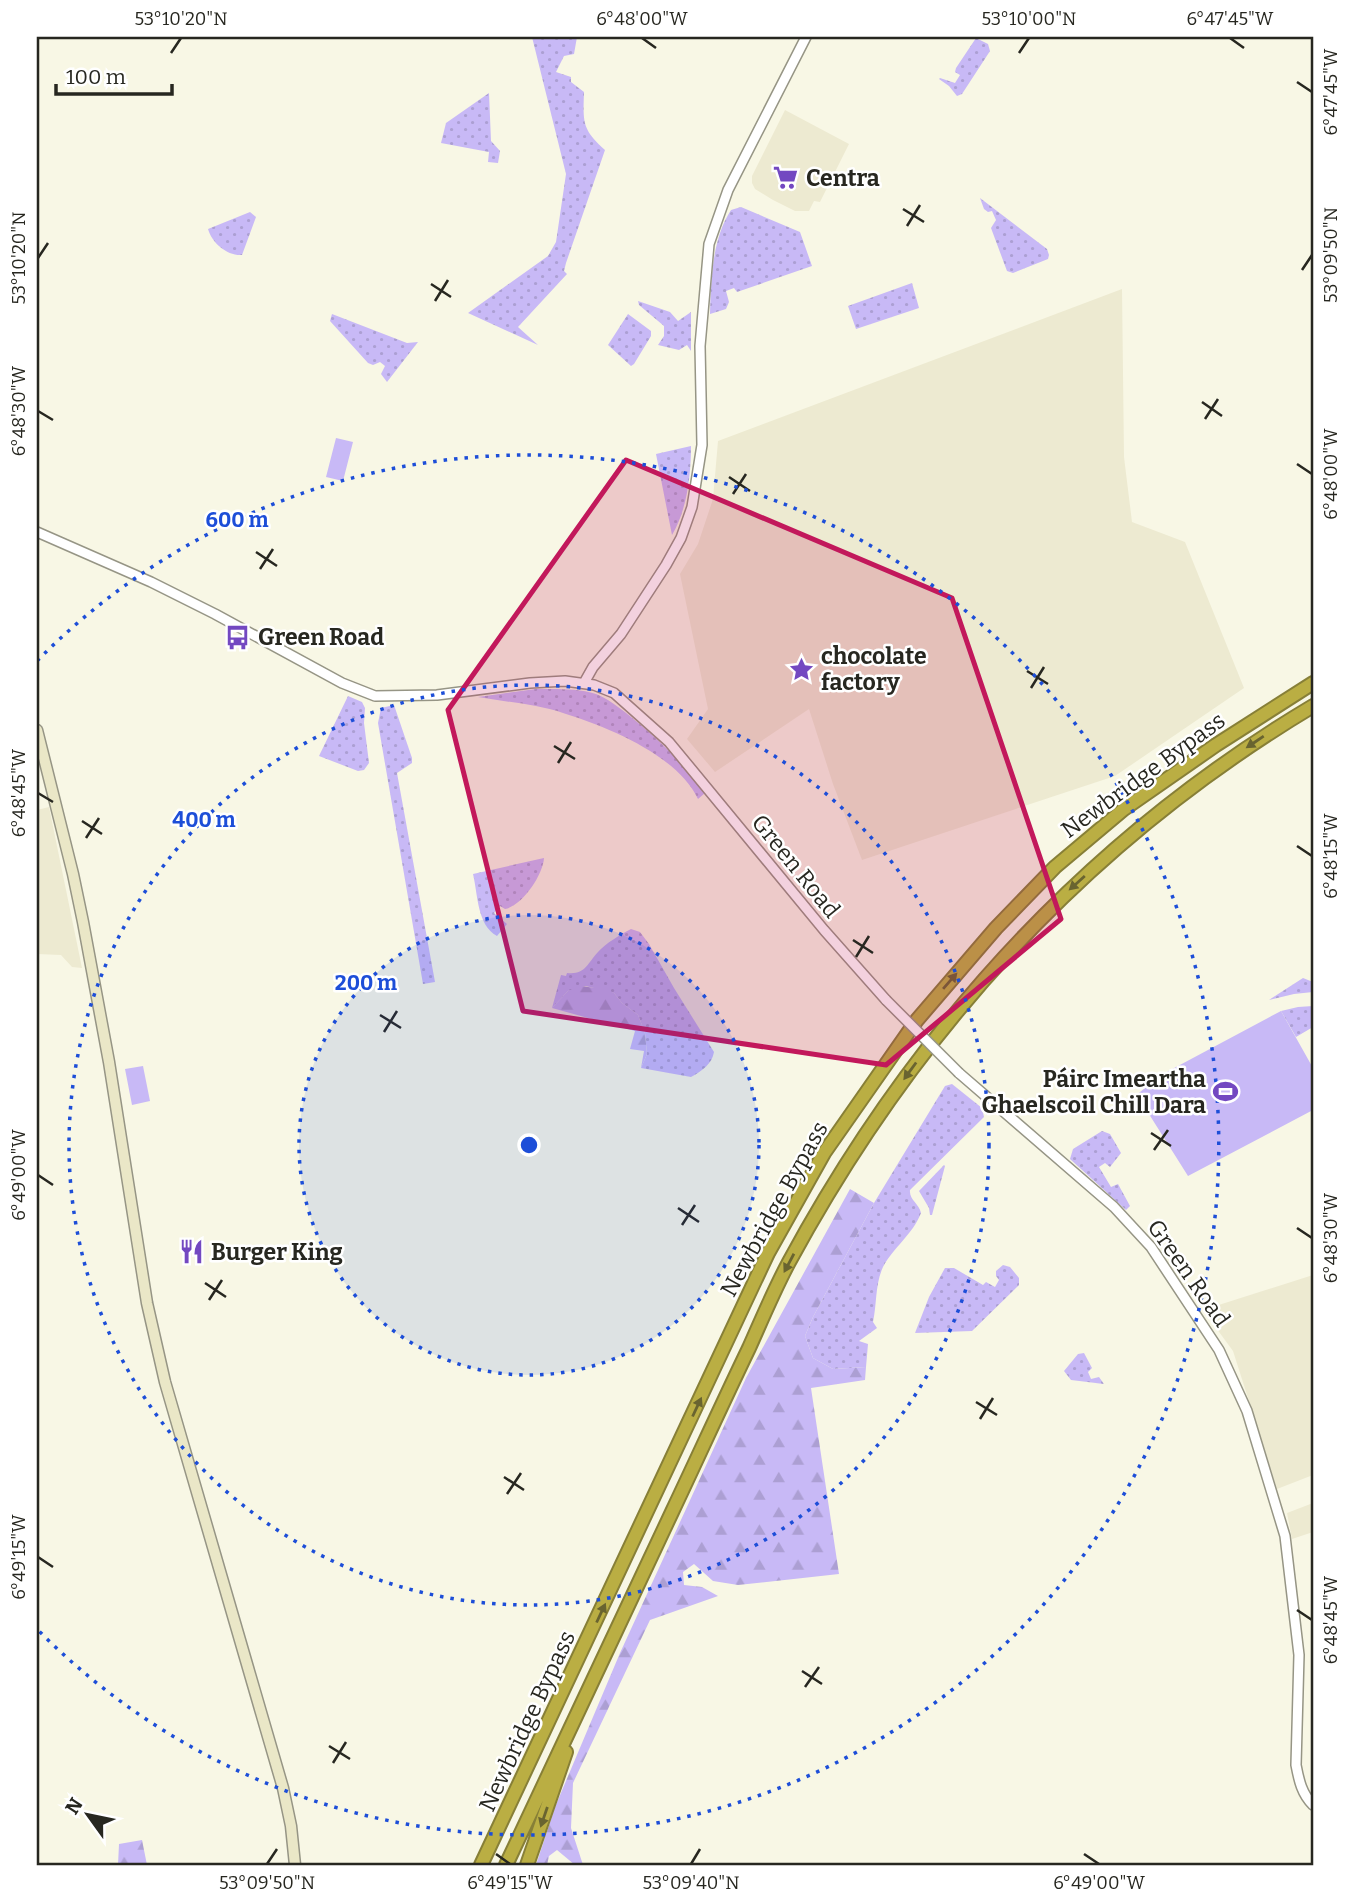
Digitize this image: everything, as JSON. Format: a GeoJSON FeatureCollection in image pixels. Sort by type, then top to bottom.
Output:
{"type":"FeatureCollection","features":[{"type":"Feature","properties":{"kind":"highway","name":"Newbridge Bypass"},"geometry":{"type":"LineString","coordinates":[[481,1865],[768,1253],[824,1153],[917,1020],[996,928],[1055,867],[1124,809],[1216,745],[1313,684]]}},
{"type":"Feature","properties":{"kind":"highway","name":"Newbridge Bypass"},"geometry":{"type":"LineString","coordinates":[[506,1865],[787,1267],[844,1167],[924,1051],[998,964],[1082,878],[1141,826],[1184,793],[1276,728],[1313,706]]}},
{"type":"Feature","properties":{"kind":"highway"},"geometry":{"type":"LineString","coordinates":[[527,1865],[590,1683]]}},
{"type":"Feature","properties":{"kind":"highway"},"geometry":{"type":"LineString","coordinates":[[473,1865],[533,1757]]}},
{"type":"Feature","properties":{"kind":"main road"},"geometry":{"type":"LineString","coordinates":[[37,730],[83,922],[109,1062],[144,1290],[165,1382],[283,1788],[295,1865]]}},
{"type":"Feature","properties":{"kind":"street"},"geometry":{"type":"LineString","coordinates":[[584,682],[621,634],[666,565],[681,538],[692,507],[702,445],[700,346],[709,244],[728,190],[806,37]]}},
{"type":"Feature","properties":{"kind":"street","name":"Green Road"},"geometry":{"type":"LineString","coordinates":[[37,532],[151,582],[342,683],[375,696],[437,695],[530,683],[584,682],[614,694],[669,742],[824,930],[886,1000],[959,1073],[1114,1207],[1151,1247],[1220,1350],[1247,1411],[1285,1536],[1299,1655],[1296,1765],[1299,1783],[1313,1805]]}},
{"type":"Feature","properties":{"kind":"highlighted area"},"geometry":{"type":"Polygon","coordinates":[[[626,460],[952,598],[1061,919],[886,1065],[523,1011],[448,710],[626,460]]]}},
{"type":"Feature","properties":{"kind":"shaded area"},"geometry":{"type":"Polygon","coordinates":[[[785,110],[849,144],[820,202],[814,201],[809,211],[795,211],[755,189],[752,183],[752,176],[785,110]]]}},
{"type":"Feature","properties":{"kind":"shaded area"},"geometry":{"type":"Polygon","coordinates":[[[1122,289],[1124,457],[1132,522],[1185,542],[1244,688],[1115,776],[862,860],[833,784],[809,709],[715,772],[687,739],[708,709],[680,574],[698,544],[713,499],[718,441],[1122,289]]]}},
{"type":"Feature","properties":{"kind":"shaded area"},"geometry":{"type":"Polygon","coordinates":[[[49,807],[82,968],[72,967],[61,955],[37,954],[37,810],[49,807]]]}},
{"type":"Feature","properties":{"kind":"shaded area"},"geometry":{"type":"Polygon","coordinates":[[[1313,1275],[1313,1475],[1277,1489],[1233,1351],[1203,1310],[1313,1275]]]}},
{"type":"Feature","properties":{"kind":"shaded area"},"geometry":{"type":"Polygon","coordinates":[[[1313,1503],[1313,1532],[1292,1539],[1287,1513],[1313,1503]]]}},
{"type":"Feature","properties":{"kind":"green space"},"geometry":{"type":"Polygon","coordinates":[[[532,37],[577,37],[574,54],[564,56],[556,72],[571,77],[571,82],[584,92],[588,131],[605,150],[566,263],[564,271],[567,274],[518,327],[538,345],[468,313],[548,256],[556,242],[566,174],[532,37]]]}},
{"type":"Feature","properties":{"kind":"green space"},"geometry":{"type":"Polygon","coordinates":[[[976,38],[988,44],[990,51],[962,94],[957,96],[939,79],[955,83],[960,75],[955,72],[956,68],[976,38]]]}},
{"type":"Feature","properties":{"kind":"green space"},"geometry":{"type":"Polygon","coordinates":[[[489,93],[491,141],[500,151],[498,163],[488,162],[489,152],[441,143],[446,123],[489,93]]]}},
{"type":"Feature","properties":{"kind":"green space"},"geometry":{"type":"Polygon","coordinates":[[[980,198],[1047,249],[1048,259],[1013,273],[1007,271],[991,228],[996,220],[992,211],[984,209],[980,198]]]}},
{"type":"Feature","properties":{"kind":"green space"},"geometry":{"type":"Polygon","coordinates":[[[741,207],[800,232],[812,266],[737,292],[734,288],[726,291],[729,302],[726,309],[710,314],[716,247],[731,210],[741,207]]]}},
{"type":"Feature","properties":{"kind":"green space"},"geometry":{"type":"Polygon","coordinates":[[[250,212],[256,217],[242,255],[226,251],[217,244],[208,229],[250,212]]]}},
{"type":"Feature","properties":{"kind":"green space"},"geometry":{"type":"Polygon","coordinates":[[[912,283],[919,308],[856,329],[848,306],[912,283]]]}},
{"type":"Feature","properties":{"kind":"green space"},"geometry":{"type":"Polygon","coordinates":[[[638,301],[670,312],[678,321],[691,312],[691,351],[687,345],[679,350],[658,345],[664,336],[664,326],[639,305],[638,301]]]}},
{"type":"Feature","properties":{"kind":"green space"},"geometry":{"type":"Polygon","coordinates":[[[332,314],[407,343],[418,342],[387,382],[381,374],[385,366],[380,362],[373,365],[368,363],[330,321],[332,314]]]}},
{"type":"Feature","properties":{"kind":"green space"},"geometry":{"type":"Polygon","coordinates":[[[628,314],[651,331],[651,336],[631,366],[608,345],[628,314]]]}},
{"type":"Feature","properties":{"kind":"green space"},"geometry":{"type":"Polygon","coordinates":[[[336,438],[353,442],[343,481],[326,477],[336,438]]]}},
{"type":"Feature","properties":{"kind":"green space"},"geometry":{"type":"Polygon","coordinates":[[[691,446],[687,492],[672,535],[656,454],[691,446]]]}},
{"type":"Feature","properties":{"kind":"green space"},"geometry":{"type":"Polygon","coordinates":[[[536,689],[581,691],[607,700],[638,723],[672,754],[705,793],[698,799],[688,783],[658,756],[600,726],[542,707],[478,697],[536,689]]]}},
{"type":"Feature","properties":{"kind":"green space"},"geometry":{"type":"Polygon","coordinates":[[[348,696],[362,702],[365,708],[369,763],[364,770],[358,771],[319,756],[348,696]]]}},
{"type":"Feature","properties":{"kind":"green space"},"geometry":{"type":"Polygon","coordinates":[[[394,705],[412,758],[412,763],[397,773],[435,982],[423,984],[378,723],[381,708],[394,705]]]}},
{"type":"Feature","properties":{"kind":"green space"},"geometry":{"type":"Polygon","coordinates":[[[544,858],[540,873],[525,896],[512,907],[505,909],[500,906],[494,913],[507,924],[497,936],[490,931],[482,917],[473,874],[544,858]]]}},
{"type":"Feature","properties":{"kind":"green space"},"geometry":{"type":"Polygon","coordinates":[[[631,929],[640,932],[649,944],[714,1052],[706,1067],[691,1077],[641,1068],[647,1054],[645,1033],[638,1015],[614,993],[586,986],[568,991],[552,1008],[561,975],[566,976],[567,973],[582,970],[605,945],[631,929]]]}},
{"type":"Feature","properties":{"kind":"green space"},"geometry":{"type":"Polygon","coordinates":[[[1303,978],[1313,982],[1313,992],[1269,1000],[1303,978]]]}},
{"type":"Feature","properties":{"kind":"green space"},"geometry":{"type":"Polygon","coordinates":[[[579,986],[605,989],[614,993],[638,1015],[645,1033],[647,1054],[641,1068],[644,1051],[630,1049],[635,1031],[552,1008],[568,991],[579,986]]]}},
{"type":"Feature","properties":{"kind":"green space"},"geometry":{"type":"Polygon","coordinates":[[[1313,1006],[1313,1027],[1296,1037],[1281,1011],[1313,1006]]]}},
{"type":"Feature","properties":{"kind":"green space","name":"Páirc Imeartha Ghaelscoil Chill Dara"},"geometry":{"type":"Polygon","coordinates":[[[1281,1011],[1313,1068],[1313,1110],[1188,1176],[1135,1096],[1163,1074],[1281,1011]]]}},
{"type":"Feature","properties":{"kind":"green space"},"geometry":{"type":"Polygon","coordinates":[[[143,1066],[150,1101],[132,1105],[125,1069],[143,1066]]]}},
{"type":"Feature","properties":{"kind":"green space"},"geometry":{"type":"Polygon","coordinates":[[[952,1084],[982,1108],[984,1117],[910,1190],[921,1213],[880,1274],[873,1322],[877,1328],[859,1341],[868,1344],[866,1367],[833,1369],[813,1358],[805,1336],[874,1203],[945,1086],[952,1084]]]}},
{"type":"Feature","properties":{"kind":"green space"},"geometry":{"type":"Polygon","coordinates":[[[1102,1131],[1110,1134],[1121,1153],[1110,1167],[1105,1163],[1099,1167],[1111,1187],[1118,1184],[1130,1206],[1126,1210],[1070,1159],[1073,1149],[1102,1131]]]}},
{"type":"Feature","properties":{"kind":"green space"},"geometry":{"type":"Polygon","coordinates":[[[944,1165],[932,1215],[930,1215],[919,1191],[944,1165]]]}},
{"type":"Feature","properties":{"kind":"green space"},"geometry":{"type":"Polygon","coordinates":[[[850,1189],[874,1203],[805,1336],[813,1358],[833,1369],[866,1367],[865,1380],[811,1388],[839,1574],[738,1585],[713,1581],[694,1564],[683,1572],[684,1585],[702,1587],[718,1596],[650,1620],[573,1783],[571,1828],[583,1865],[575,1865],[557,1850],[549,1856],[547,1865],[536,1865],[555,1807],[620,1653],[746,1378],[850,1189]]]}},
{"type":"Feature","properties":{"kind":"green space"},"geometry":{"type":"Polygon","coordinates":[[[1003,1265],[1010,1267],[1019,1278],[1019,1285],[972,1331],[915,1333],[929,1297],[945,1268],[954,1268],[983,1285],[986,1282],[995,1287],[999,1280],[996,1271],[1003,1265]]]}},
{"type":"Feature","properties":{"kind":"green space"},"geometry":{"type":"Polygon","coordinates":[[[1084,1353],[1092,1368],[1088,1372],[1091,1379],[1099,1377],[1104,1384],[1071,1380],[1064,1371],[1078,1354],[1084,1353]]]}},
{"type":"Feature","properties":{"kind":"green space"},"geometry":{"type":"Polygon","coordinates":[[[142,1840],[147,1865],[118,1865],[119,1844],[142,1840]]]}},
{"type":"Feature","properties":{"kind":"place","name":"Centra"},"geometry":{"type":"Point","coordinates":[786,178]}},
{"type":"Feature","properties":{"kind":"place","name":"Green Road"},"geometry":{"type":"Point","coordinates":[238,637]}},
{"type":"Feature","properties":{"kind":"place","name":"chocolate factory"},"geometry":{"type":"Point","coordinates":[801,669]}},
{"type":"Feature","properties":{"kind":"place","name":"Páirc Imeartha Ghaelscoil Chill Dara"},"geometry":{"type":"Point","coordinates":[1226,1092]}},
{"type":"Feature","properties":{"kind":"place","name":"Burger King"},"geometry":{"type":"Point","coordinates":[191,1252]}}]}
